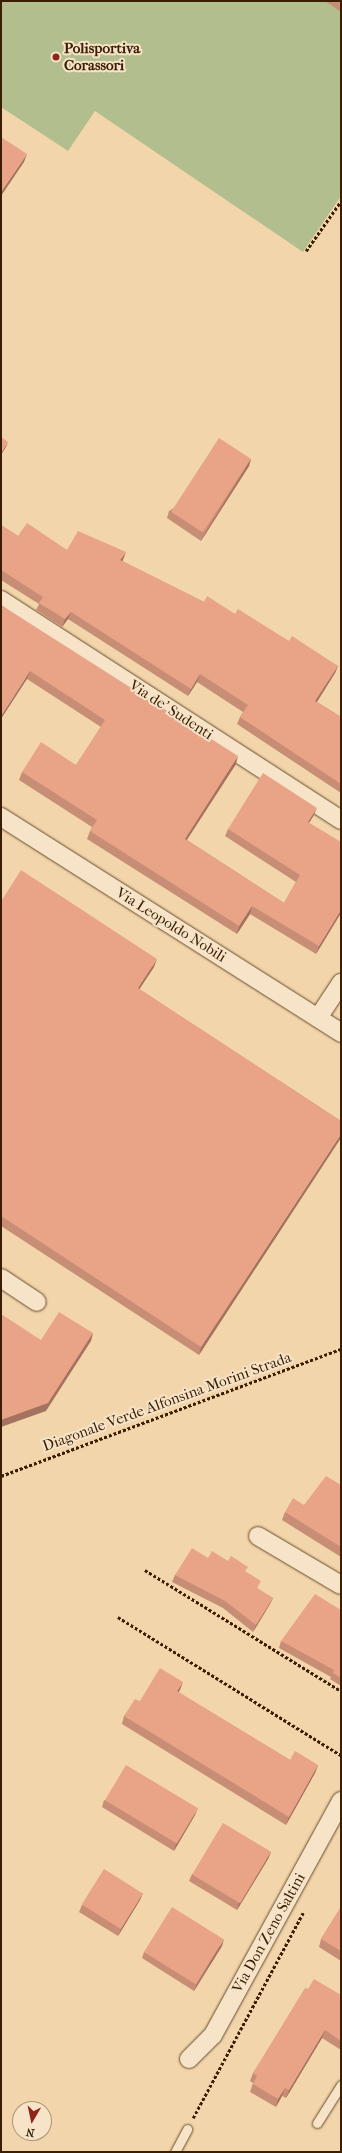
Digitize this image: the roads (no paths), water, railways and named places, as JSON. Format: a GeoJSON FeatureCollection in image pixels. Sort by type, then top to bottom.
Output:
{"type":"FeatureCollection","features":[{"type":"Feature","properties":{"kind":"street","name":"Via de’ Sudenti"},"geometry":{"type":"LineString","coordinates":[[1,600],[341,820]]}},
{"type":"Feature","properties":{"kind":"street","name":"Via Leopoldo Nobili"},"geometry":{"type":"LineString","coordinates":[[1,817],[341,1033]]}},
{"type":"Feature","properties":{"kind":"street"},"geometry":{"type":"LineString","coordinates":[[318,1018],[341,983]]}},
{"type":"Feature","properties":{"kind":"street"},"geometry":{"type":"LineString","coordinates":[[1,1278],[37,1302]]}},
{"type":"Feature","properties":{"kind":"street"},"geometry":{"type":"LineString","coordinates":[[258,1536],[341,1585]]}},
{"type":"Feature","properties":{"kind":"street","name":"Via Don Zeno Saltini"},"geometry":{"type":"LineString","coordinates":[[189,2059],[213,2036],[341,1801]]}},
{"type":"Feature","properties":{"kind":"lane"},"geometry":{"type":"LineString","coordinates":[[317,2123],[341,2085]]}},
{"type":"Feature","properties":{"kind":"lane"},"geometry":{"type":"LineString","coordinates":[[175,2152],[187,2129]]}},
{"type":"Feature","properties":{"kind":"place","name":"Polisportiva Corassori"},"geometry":{"type":"Point","coordinates":[56,57]}}]}
